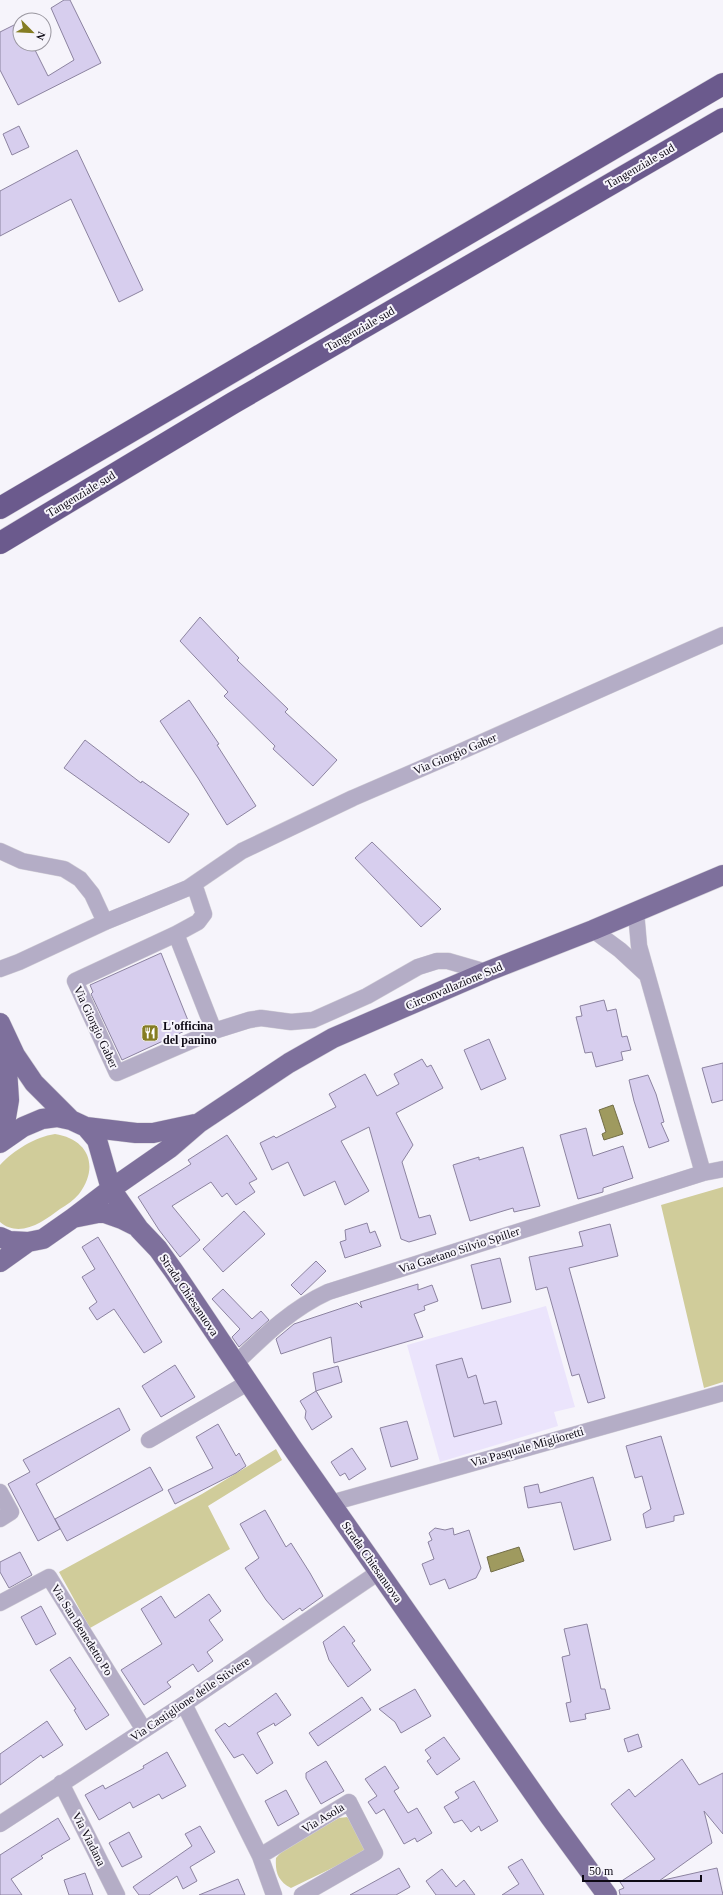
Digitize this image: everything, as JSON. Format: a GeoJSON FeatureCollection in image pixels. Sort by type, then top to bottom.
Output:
{"type":"FeatureCollection","features":[{"type":"Feature","properties":{"kind":"highway"},"geometry":{"type":"LineString","coordinates":[[0,508],[723,84]]}},
{"type":"Feature","properties":{"kind":"highway","name":"Tangenziale sud"},"geometry":{"type":"LineString","coordinates":[[0,543],[233,402],[723,119]]}},
{"type":"Feature","properties":{"kind":"highway"},"geometry":{"type":"LineString","coordinates":[[537,226],[566,222],[681,153],[723,134]]}},
{"type":"Feature","properties":{"kind":"main road","name":"Circonvallazione Sud"},"geometry":{"type":"LineString","coordinates":[[73,1218],[111,1189],[170,1148],[199,1123],[289,1063],[333,1038],[486,972],[593,930],[723,875]]}},
{"type":"Feature","properties":{"kind":"main road"},"geometry":{"type":"LineString","coordinates":[[0,1023],[15,1055],[31,1079],[97,1140],[111,1189],[139,1229]]}},
{"type":"Feature","properties":{"kind":"main road","name":"Circonvallazione Sud"},"geometry":{"type":"LineString","coordinates":[[0,1033],[8,1080],[9,1100],[1,1142]]}},
{"type":"Feature","properties":{"kind":"main road","name":"Circonvallazione Sud"},"geometry":{"type":"LineString","coordinates":[[1,1142],[23,1127],[42,1119],[57,1117],[118,1132],[153,1133],[199,1123]]}},
{"type":"Feature","properties":{"kind":"main road"},"geometry":{"type":"LineString","coordinates":[[0,1237],[9,1241],[28,1242],[42,1239],[73,1218],[98,1212],[105,1213],[128,1222],[139,1229]]}},
{"type":"Feature","properties":{"kind":"main road","name":"Strada Chiesanuova"},"geometry":{"type":"LineString","coordinates":[[139,1229],[162,1254],[331,1504],[559,1830],[607,1895]]}},
{"type":"Feature","properties":{"kind":"main road"},"geometry":{"type":"LineString","coordinates":[[0,1262],[28,1242]]}},
{"type":"Feature","properties":{"kind":"street","name":"Via Giorgio Gaber"},"geometry":{"type":"LineString","coordinates":[[0,969],[20,962],[69,938],[194,884],[242,851],[353,798],[723,635]]}},
{"type":"Feature","properties":{"kind":"street"},"geometry":{"type":"LineString","coordinates":[[0,851],[22,861],[64,869],[80,879],[92,894],[105,922]]}},
{"type":"Feature","properties":{"kind":"street","name":"Via Giorgio Gaber"},"geometry":{"type":"LineString","coordinates":[[194,884],[204,914],[198,922],[176,934],[74,981],[117,1073],[221,1029]]}},
{"type":"Feature","properties":{"kind":"street"},"geometry":{"type":"LineString","coordinates":[[636,912],[638,946],[703,1173]]}},
{"type":"Feature","properties":{"kind":"street"},"geometry":{"type":"LineString","coordinates":[[593,930],[620,950],[646,974]]}},
{"type":"Feature","properties":{"kind":"street"},"geometry":{"type":"LineString","coordinates":[[176,934],[221,1029],[249,1020],[261,1018],[291,1022],[313,1020],[367,996],[418,968],[437,961],[448,962],[486,972]]}},
{"type":"Feature","properties":{"kind":"street","name":"Via Gaetano Silvio Spiller"},"geometry":{"type":"LineString","coordinates":[[236,1363],[279,1322],[304,1304],[328,1292],[703,1173],[723,1169]]}},
{"type":"Feature","properties":{"kind":"street"},"geometry":{"type":"LineString","coordinates":[[149,1440],[249,1382]]}},
{"type":"Feature","properties":{"kind":"street","name":"Via Pasquale Miglioretti"},"geometry":{"type":"LineString","coordinates":[[331,1504],[723,1392]]}},
{"type":"Feature","properties":{"kind":"street"},"geometry":{"type":"LineString","coordinates":[[0,1492],[11,1512],[0,1519]]}},
{"type":"Feature","properties":{"kind":"street","name":"Via Castiglione delle Stiviere"},"geometry":{"type":"LineString","coordinates":[[0,1824],[184,1704],[379,1572]]}},
{"type":"Feature","properties":{"kind":"street","name":"Via San Benedetto Po"},"geometry":{"type":"LineString","coordinates":[[0,1603],[49,1577],[144,1730]]}},
{"type":"Feature","properties":{"kind":"street"},"geometry":{"type":"LineString","coordinates":[[184,1704],[260,1856],[274,1895]]}},
{"type":"Feature","properties":{"kind":"street","name":"Via Viadana"},"geometry":{"type":"LineString","coordinates":[[61,1784],[117,1895]]}},
{"type":"Feature","properties":{"kind":"street","name":"Via Asola"},"geometry":{"type":"LineString","coordinates":[[260,1856],[349,1802],[375,1853],[302,1895]]}},
{"type":"Feature","properties":{"kind":"shaded area"},"geometry":{"type":"Polygon","coordinates":[[[613,1105],[623,1134],[604,1140],[602,1134],[606,1132],[599,1110],[613,1105]]]}},
{"type":"Feature","properties":{"kind":"shaded area"},"geometry":{"type":"Polygon","coordinates":[[[55,1134],[76,1142],[83,1148],[87,1155],[89,1164],[89,1174],[85,1184],[73,1200],[39,1223],[24,1229],[8,1227],[0,1222],[0,1165],[12,1154],[32,1141],[55,1134]]]}},
{"type":"Feature","properties":{"kind":"shaded area"},"geometry":{"type":"Polygon","coordinates":[[[723,1187],[723,1382],[704,1388],[661,1205],[723,1187]]]}},
{"type":"Feature","properties":{"kind":"shaded area"},"geometry":{"type":"Polygon","coordinates":[[[546,1306],[575,1407],[554,1412],[558,1426],[440,1462],[407,1345],[546,1306]]]}},
{"type":"Feature","properties":{"kind":"shaded area"},"geometry":{"type":"Polygon","coordinates":[[[276,1449],[282,1460],[208,1506],[230,1549],[90,1628],[59,1572],[202,1494],[276,1449]]]}},
{"type":"Feature","properties":{"kind":"shaded area"},"geometry":{"type":"Polygon","coordinates":[[[519,1547],[524,1561],[491,1572],[487,1557],[519,1547]]]}},
{"type":"Feature","properties":{"kind":"shaded area"},"geometry":{"type":"Polygon","coordinates":[[[347,1817],[355,1826],[365,1849],[353,1858],[291,1888],[280,1879],[276,1868],[276,1858],[285,1848],[339,1818],[347,1817]]]}},
{"type":"Feature","properties":{"kind":"building"},"geometry":{"type":"Polygon","coordinates":[[[64,0],[70,0],[101,63],[18,105],[0,70],[0,32],[12,26],[12,52],[36,52],[48,76],[74,60],[51,8],[64,0]]]}},
{"type":"Feature","properties":{"kind":"building"},"geometry":{"type":"Polygon","coordinates":[[[19,126],[29,147],[12,155],[3,134],[19,126]]]}},
{"type":"Feature","properties":{"kind":"building"},"geometry":{"type":"Polygon","coordinates":[[[77,150],[143,290],[119,302],[71,199],[0,236],[0,191],[77,150]]]}},
{"type":"Feature","properties":{"kind":"building"},"geometry":{"type":"Polygon","coordinates":[[[200,617],[239,658],[237,660],[288,709],[285,712],[337,760],[313,786],[273,749],[275,746],[224,696],[228,692],[180,641],[200,617]]]}},
{"type":"Feature","properties":{"kind":"building"},"geometry":{"type":"Polygon","coordinates":[[[189,700],[219,744],[217,745],[256,806],[227,825],[160,721],[189,700]]]}},
{"type":"Feature","properties":{"kind":"building"},"geometry":{"type":"Polygon","coordinates":[[[85,740],[141,783],[142,781],[189,814],[169,843],[64,768],[85,740]]]}},
{"type":"Feature","properties":{"kind":"building"},"geometry":{"type":"Polygon","coordinates":[[[372,842],[441,909],[421,927],[355,858],[372,842]]]}},
{"type":"Feature","properties":{"kind":"building"},"geometry":{"type":"Polygon","coordinates":[[[161,953],[191,1028],[122,1060],[91,994],[93,992],[90,985],[161,953]]]}},
{"type":"Feature","properties":{"kind":"building"},"geometry":{"type":"Polygon","coordinates":[[[604,1000],[607,1011],[616,1009],[622,1037],[627,1036],[631,1050],[621,1052],[623,1060],[596,1067],[592,1052],[585,1053],[576,1017],[582,1016],[580,1006],[604,1000]]]}},
{"type":"Feature","properties":{"kind":"building"},"geometry":{"type":"Polygon","coordinates":[[[489,1039],[506,1079],[481,1090],[464,1050],[489,1039]]]}},
{"type":"Feature","properties":{"kind":"building"},"geometry":{"type":"Polygon","coordinates":[[[422,1059],[427,1067],[431,1065],[443,1088],[396,1113],[413,1145],[402,1162],[419,1218],[430,1215],[436,1234],[409,1242],[401,1239],[369,1127],[341,1141],[369,1191],[345,1205],[335,1181],[304,1196],[288,1162],[272,1170],[260,1143],[274,1136],[276,1138],[336,1107],[329,1094],[365,1074],[377,1096],[399,1084],[394,1074],[422,1059]]]}},
{"type":"Feature","properties":{"kind":"building"},"geometry":{"type":"Polygon","coordinates":[[[723,1063],[723,1100],[712,1103],[702,1068],[723,1063]]]}},
{"type":"Feature","properties":{"kind":"building"},"geometry":{"type":"Polygon","coordinates":[[[648,1075],[656,1094],[664,1122],[661,1123],[669,1141],[649,1148],[629,1080],[648,1075]]]}},
{"type":"Feature","properties":{"kind":"building"},"geometry":{"type":"Polygon","coordinates":[[[586,1128],[593,1156],[623,1146],[633,1178],[603,1188],[603,1192],[578,1199],[560,1135],[586,1128]]]}},
{"type":"Feature","properties":{"kind":"building"},"geometry":{"type":"Polygon","coordinates":[[[227,1135],[257,1179],[249,1183],[255,1192],[236,1205],[227,1193],[222,1197],[211,1182],[172,1206],[200,1240],[180,1257],[159,1230],[138,1197],[191,1164],[188,1160],[227,1135]]]}},
{"type":"Feature","properties":{"kind":"building"},"geometry":{"type":"Polygon","coordinates":[[[523,1147],[540,1206],[514,1212],[513,1208],[470,1221],[453,1165],[479,1157],[479,1160],[523,1147]]]}},
{"type":"Feature","properties":{"kind":"building"},"geometry":{"type":"Polygon","coordinates":[[[244,1211],[265,1234],[223,1272],[203,1249],[244,1211]]]}},
{"type":"Feature","properties":{"kind":"building"},"geometry":{"type":"Polygon","coordinates":[[[367,1223],[370,1233],[375,1231],[381,1246],[345,1258],[340,1242],[346,1240],[345,1230],[367,1223]]]}},
{"type":"Feature","properties":{"kind":"building"},"geometry":{"type":"Polygon","coordinates":[[[610,1224],[618,1256],[569,1268],[605,1398],[588,1403],[579,1374],[572,1376],[547,1287],[536,1290],[529,1257],[583,1246],[579,1232],[610,1224]]]}},
{"type":"Feature","properties":{"kind":"building"},"geometry":{"type":"Polygon","coordinates":[[[98,1237],[162,1342],[144,1353],[114,1309],[97,1320],[89,1308],[97,1302],[82,1277],[95,1269],[82,1247],[98,1237]]]}},
{"type":"Feature","properties":{"kind":"building"},"geometry":{"type":"Polygon","coordinates":[[[500,1258],[511,1302],[482,1309],[471,1265],[500,1258]]]}},
{"type":"Feature","properties":{"kind":"building"},"geometry":{"type":"Polygon","coordinates":[[[316,1261],[326,1271],[301,1295],[291,1285],[316,1261]]]}},
{"type":"Feature","properties":{"kind":"building"},"geometry":{"type":"Polygon","coordinates":[[[418,1284],[418,1290],[432,1285],[438,1301],[424,1306],[425,1310],[414,1314],[423,1337],[334,1363],[331,1337],[281,1354],[276,1339],[294,1324],[357,1303],[362,1308],[360,1302],[418,1284]]]}},
{"type":"Feature","properties":{"kind":"building"},"geometry":{"type":"Polygon","coordinates":[[[223,1289],[252,1319],[261,1311],[269,1320],[239,1347],[232,1337],[240,1329],[212,1299],[223,1289]]]}},
{"type":"Feature","properties":{"kind":"building"},"geometry":{"type":"Polygon","coordinates":[[[462,1358],[468,1378],[476,1375],[484,1404],[496,1401],[502,1424],[454,1437],[436,1365],[462,1358]]]}},
{"type":"Feature","properties":{"kind":"building"},"geometry":{"type":"Polygon","coordinates":[[[175,1365],[195,1397],[161,1417],[142,1386],[175,1365]]]}},
{"type":"Feature","properties":{"kind":"building"},"geometry":{"type":"Polygon","coordinates":[[[338,1366],[342,1382],[316,1391],[313,1373],[338,1366]]]}},
{"type":"Feature","properties":{"kind":"building"},"geometry":{"type":"Polygon","coordinates":[[[316,1391],[332,1417],[312,1430],[305,1418],[306,1411],[300,1401],[316,1391]]]}},
{"type":"Feature","properties":{"kind":"building"},"geometry":{"type":"Polygon","coordinates":[[[119,1408],[130,1430],[36,1484],[60,1529],[38,1541],[8,1484],[30,1472],[23,1460],[119,1408]]]}},
{"type":"Feature","properties":{"kind":"building"},"geometry":{"type":"Polygon","coordinates":[[[407,1421],[418,1459],[391,1467],[380,1428],[407,1421]]]}},
{"type":"Feature","properties":{"kind":"building"},"geometry":{"type":"Polygon","coordinates":[[[218,1424],[236,1456],[239,1453],[246,1466],[236,1473],[175,1504],[168,1490],[213,1468],[196,1437],[218,1424]]]}},
{"type":"Feature","properties":{"kind":"building"},"geometry":{"type":"Polygon","coordinates":[[[661,1436],[684,1514],[674,1516],[674,1521],[646,1528],[643,1514],[651,1509],[642,1476],[635,1478],[626,1446],[661,1436]]]}},
{"type":"Feature","properties":{"kind":"building"},"geometry":{"type":"Polygon","coordinates":[[[352,1448],[366,1469],[349,1480],[345,1473],[340,1476],[331,1462],[352,1448]]]}},
{"type":"Feature","properties":{"kind":"building"},"geometry":{"type":"Polygon","coordinates":[[[150,1467],[163,1490],[67,1541],[55,1519],[150,1467]]]}},
{"type":"Feature","properties":{"kind":"building"},"geometry":{"type":"Polygon","coordinates":[[[593,1477],[611,1540],[574,1550],[561,1502],[528,1508],[524,1487],[538,1484],[540,1493],[593,1477]]]}},
{"type":"Feature","properties":{"kind":"building"},"geometry":{"type":"Polygon","coordinates":[[[265,1510],[286,1547],[291,1543],[323,1596],[302,1611],[300,1608],[283,1620],[266,1600],[245,1568],[259,1558],[240,1524],[265,1510]]]}},
{"type":"Feature","properties":{"kind":"building"},"geometry":{"type":"Polygon","coordinates":[[[435,1528],[445,1530],[453,1528],[454,1535],[469,1530],[481,1568],[476,1578],[449,1589],[445,1579],[430,1585],[422,1564],[434,1559],[428,1542],[432,1540],[429,1533],[435,1528]]]}},
{"type":"Feature","properties":{"kind":"building"},"geometry":{"type":"Polygon","coordinates":[[[20,1552],[32,1575],[9,1588],[0,1572],[0,1562],[20,1552]]]}},
{"type":"Feature","properties":{"kind":"building"},"geometry":{"type":"Polygon","coordinates":[[[209,1594],[221,1611],[209,1620],[223,1640],[207,1652],[213,1661],[198,1672],[193,1664],[167,1682],[171,1687],[144,1705],[121,1670],[162,1644],[141,1609],[161,1596],[175,1618],[209,1594]]]}},
{"type":"Feature","properties":{"kind":"building"},"geometry":{"type":"Polygon","coordinates":[[[41,1606],[56,1634],[36,1645],[21,1617],[41,1606]]]}},
{"type":"Feature","properties":{"kind":"building"},"geometry":{"type":"Polygon","coordinates":[[[587,1624],[601,1689],[605,1689],[610,1709],[585,1714],[586,1719],[570,1722],[566,1703],[571,1702],[562,1657],[570,1655],[564,1629],[587,1624]]]}},
{"type":"Feature","properties":{"kind":"building"},"geometry":{"type":"Polygon","coordinates":[[[344,1626],[355,1641],[352,1643],[371,1670],[348,1687],[329,1660],[323,1642],[344,1626]]]}},
{"type":"Feature","properties":{"kind":"building"},"geometry":{"type":"Polygon","coordinates":[[[70,1657],[109,1715],[86,1730],[74,1710],[76,1709],[50,1670],[70,1657]]]}},
{"type":"Feature","properties":{"kind":"building"},"geometry":{"type":"Polygon","coordinates":[[[415,1689],[431,1716],[401,1733],[395,1722],[379,1709],[415,1689]]]}},
{"type":"Feature","properties":{"kind":"building"},"geometry":{"type":"Polygon","coordinates":[[[276,1693],[291,1715],[275,1726],[274,1723],[257,1733],[273,1763],[257,1774],[243,1754],[234,1758],[215,1730],[225,1723],[229,1727],[276,1693]]]}},
{"type":"Feature","properties":{"kind":"building"},"geometry":{"type":"Polygon","coordinates":[[[362,1697],[371,1710],[318,1746],[309,1733],[362,1697]]]}},
{"type":"Feature","properties":{"kind":"building"},"geometry":{"type":"Polygon","coordinates":[[[47,1721],[63,1745],[43,1758],[41,1755],[0,1785],[0,1754],[47,1721]]]}},
{"type":"Feature","properties":{"kind":"building"},"geometry":{"type":"Polygon","coordinates":[[[638,1734],[642,1747],[628,1752],[624,1739],[638,1734]]]}},
{"type":"Feature","properties":{"kind":"building"},"geometry":{"type":"Polygon","coordinates":[[[444,1737],[460,1759],[437,1775],[427,1761],[431,1758],[425,1750],[444,1737]]]}},
{"type":"Feature","properties":{"kind":"building"},"geometry":{"type":"Polygon","coordinates":[[[167,1752],[186,1786],[162,1799],[159,1794],[133,1808],[130,1802],[99,1820],[85,1795],[103,1785],[105,1789],[144,1768],[143,1766],[167,1752]]]}},
{"type":"Feature","properties":{"kind":"building"},"geometry":{"type":"Polygon","coordinates":[[[682,1759],[699,1785],[723,1773],[723,1834],[704,1811],[712,1843],[659,1881],[717,1868],[723,1895],[620,1895],[619,1890],[624,1888],[620,1882],[655,1859],[611,1804],[629,1789],[635,1797],[682,1759]]]}},
{"type":"Feature","properties":{"kind":"building"},"geometry":{"type":"Polygon","coordinates":[[[326,1761],[344,1791],[321,1804],[306,1778],[306,1773],[326,1761]]]}},
{"type":"Feature","properties":{"kind":"building"},"geometry":{"type":"Polygon","coordinates":[[[385,1766],[399,1788],[394,1791],[408,1813],[417,1808],[432,1833],[417,1842],[415,1838],[404,1844],[384,1809],[376,1814],[368,1802],[377,1796],[365,1779],[385,1766]]]}},
{"type":"Feature","properties":{"kind":"building"},"geometry":{"type":"Polygon","coordinates":[[[474,1781],[498,1821],[481,1831],[479,1826],[471,1832],[462,1820],[454,1823],[444,1807],[459,1798],[455,1792],[474,1781]]]}},
{"type":"Feature","properties":{"kind":"building"},"geometry":{"type":"Polygon","coordinates":[[[286,1790],[299,1814],[278,1826],[265,1801],[286,1790]]]}},
{"type":"Feature","properties":{"kind":"building"},"geometry":{"type":"Polygon","coordinates":[[[58,1818],[70,1839],[41,1856],[43,1858],[11,1879],[22,1895],[0,1895],[0,1855],[58,1818]]]}},
{"type":"Feature","properties":{"kind":"building"},"geometry":{"type":"Polygon","coordinates":[[[200,1826],[215,1852],[190,1867],[197,1881],[183,1889],[177,1876],[149,1895],[139,1895],[133,1887],[192,1846],[185,1834],[200,1826]]]}},
{"type":"Feature","properties":{"kind":"building"},"geometry":{"type":"Polygon","coordinates":[[[129,1832],[142,1857],[122,1867],[109,1843],[129,1832]]]}},
{"type":"Feature","properties":{"kind":"building"},"geometry":{"type":"Polygon","coordinates":[[[522,1859],[544,1895],[502,1895],[519,1884],[508,1867],[522,1859]]]}},
{"type":"Feature","properties":{"kind":"building"},"geometry":{"type":"Polygon","coordinates":[[[399,1868],[410,1887],[396,1895],[350,1895],[399,1868]]]}},
{"type":"Feature","properties":{"kind":"building"},"geometry":{"type":"Polygon","coordinates":[[[442,1869],[456,1887],[464,1880],[475,1895],[436,1895],[426,1881],[442,1869]]]}},
{"type":"Feature","properties":{"kind":"building"},"geometry":{"type":"Polygon","coordinates":[[[85,1873],[93,1895],[69,1895],[64,1880],[85,1873]]]}},
{"type":"Feature","properties":{"kind":"building"},"geometry":{"type":"Polygon","coordinates":[[[238,1879],[245,1895],[199,1895],[238,1879]]]}},
{"type":"Feature","properties":{"kind":"place","name":"L'officina del panino"},"geometry":{"type":"Point","coordinates":[150,1033]}}]}
